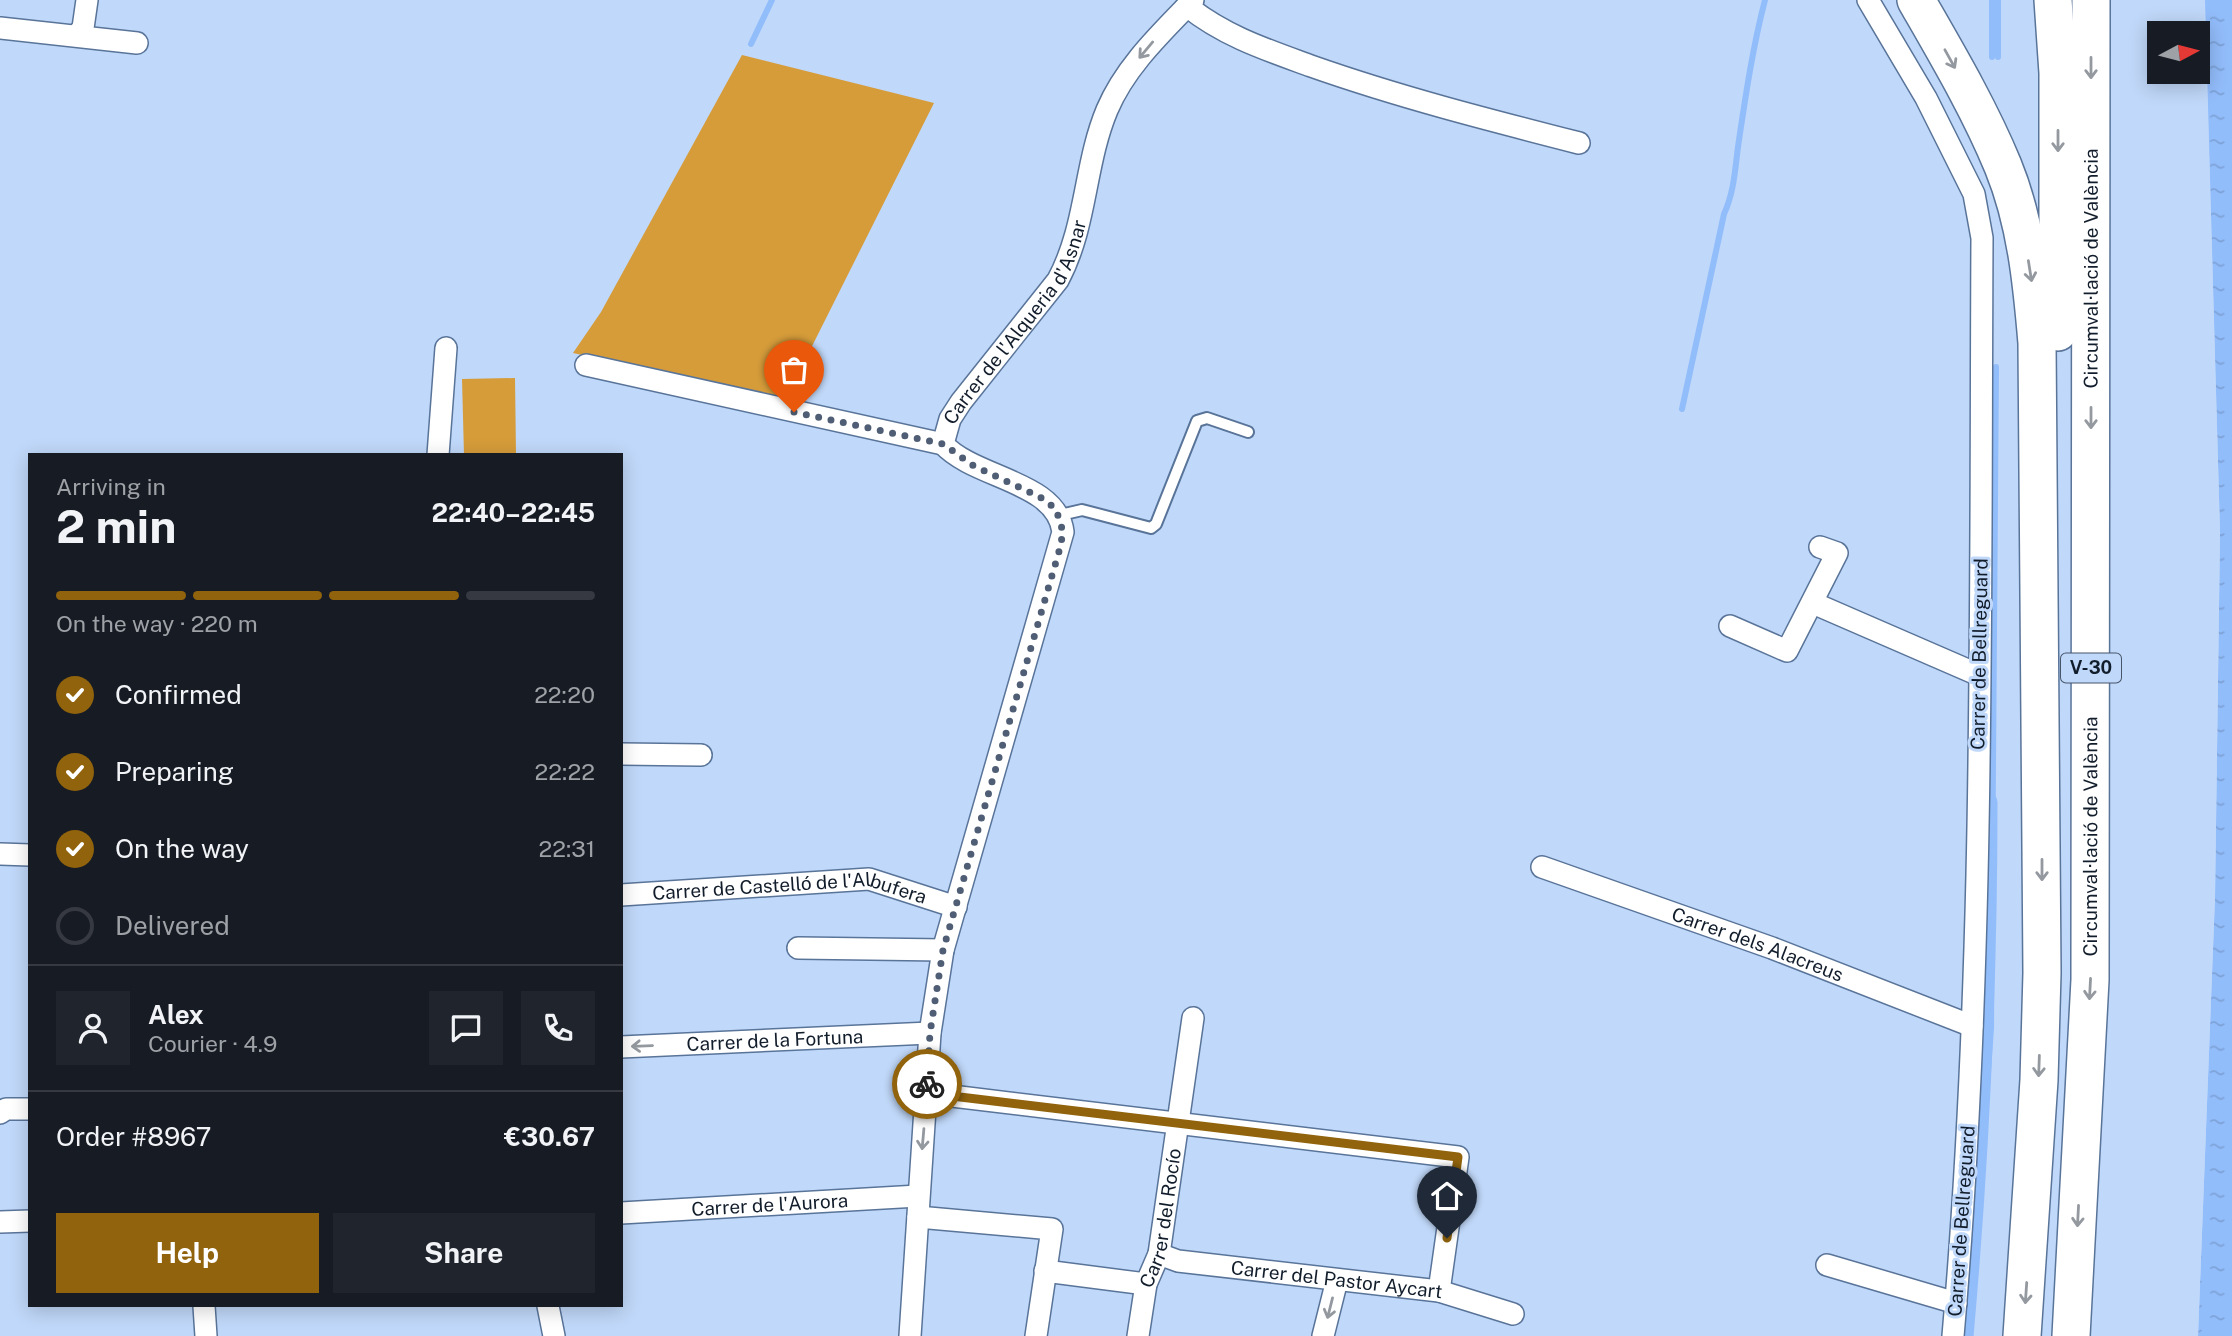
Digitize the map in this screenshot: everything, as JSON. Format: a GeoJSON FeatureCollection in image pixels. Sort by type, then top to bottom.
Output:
{"type":"FeatureCollection","features":[{"type":"Feature","properties":{"kind":"highway"},"geometry":{"type":"LineString","coordinates":[[1916,0],[1971,97],[2004,168],[2025,241],[2037,343],[2038,768],[2042,802]]}},
{"type":"Feature","properties":{"kind":"highway","name":"Circumval·lació de València"},"geometry":{"type":"LineString","coordinates":[[2042,802],[2047,768],[2058,342],[2059,73],[2053,0]]}},
{"type":"Feature","properties":{"kind":"highway","name":"Circumval·lació de València"},"geometry":{"type":"LineString","coordinates":[[2071,1336],[2091,980],[2091,0]]}},
{"type":"Feature","properties":{"kind":"highway","name":"V-30"},"geometry":{"type":"LineString","coordinates":[[2022,1336],[2038,1093],[2042,973],[2042,802]]}},
{"type":"Feature","properties":{"kind":"street"},"geometry":{"type":"LineString","coordinates":[[77,35],[83,28],[87,0]]}},
{"type":"Feature","properties":{"kind":"street","name":"Carrer de Bellreguard"},"geometry":{"type":"LineString","coordinates":[[1868,0],[1926,98],[1974,194],[1980,227],[1979,675],[1972,1026],[1953,1336]]}},
{"type":"Feature","properties":{"kind":"street","name":"Carrer de l'Alqueria d'Asnar"},"geometry":{"type":"LineString","coordinates":[[1059,515],[1056,509],[1040,497],[974,466],[943,444],[950,419],[961,402],[1058,280],[1079,233],[1097,139],[1107,109],[1126,75],[1190,3],[1212,26],[1331,73],[1419,101],[1579,144]]}},
{"type":"Feature","properties":{"kind":"street"},"geometry":{"type":"LineString","coordinates":[[0,28],[137,43]]}},
{"type":"Feature","properties":{"kind":"street"},"geometry":{"type":"LineString","coordinates":[[438,453],[446,348]]}},
{"type":"Feature","properties":{"kind":"street"},"geometry":{"type":"LineString","coordinates":[[586,366],[943,444]]}},
{"type":"Feature","properties":{"kind":"street"},"geometry":{"type":"LineString","coordinates":[[911,1336],[930,1033],[943,950],[1060,548],[1063,532],[1059,515]]}},
{"type":"Feature","properties":{"kind":"street"},"geometry":{"type":"LineString","coordinates":[[1730,626],[1787,651],[1837,553],[1820,547]]}},
{"type":"Feature","properties":{"kind":"street"},"geometry":{"type":"LineString","coordinates":[[1812,603],[1979,675]]}},
{"type":"Feature","properties":{"kind":"street"},"geometry":{"type":"LineString","coordinates":[[623,754],[701,755]]}},
{"type":"Feature","properties":{"kind":"street"},"geometry":{"type":"LineString","coordinates":[[0,854],[28,855]]}},
{"type":"Feature","properties":{"kind":"street","name":"Carrer dels Alacreus"},"geometry":{"type":"LineString","coordinates":[[1542,867],[1772,948],[1972,1026]]}},
{"type":"Feature","properties":{"kind":"street","name":"Carrer de Castelló de l'Albufera"},"geometry":{"type":"LineString","coordinates":[[623,895],[869,879],[956,907]]}},
{"type":"Feature","properties":{"kind":"street"},"geometry":{"type":"LineString","coordinates":[[798,948],[943,950]]}},
{"type":"Feature","properties":{"kind":"street","name":"Carrer del Rocío"},"geometry":{"type":"LineString","coordinates":[[1138,1336],[1146,1284],[1159,1254],[1192,1018]]}},
{"type":"Feature","properties":{"kind":"street","name":"Carrer de la Fortuna"},"geometry":{"type":"LineString","coordinates":[[623,1047],[930,1033]]}},
{"type":"Feature","properties":{"kind":"street"},"geometry":{"type":"LineString","coordinates":[[927,1093],[1458,1157],[1439,1292]]}},
{"type":"Feature","properties":{"kind":"street"},"geometry":{"type":"LineString","coordinates":[[0,1113],[6,1109],[28,1109]]}},
{"type":"Feature","properties":{"kind":"street","name":"Carrer de l'Aurora"},"geometry":{"type":"LineString","coordinates":[[623,1213],[918,1207],[1052,1229],[1045,1271]]}},
{"type":"Feature","properties":{"kind":"street"},"geometry":{"type":"LineString","coordinates":[[0,1222],[28,1221]]}},
{"type":"Feature","properties":{"kind":"street","name":"Carrer del Pastor Aycart"},"geometry":{"type":"LineString","coordinates":[[1159,1254],[1178,1261],[1439,1292],[1513,1314]]}},
{"type":"Feature","properties":{"kind":"street"},"geometry":{"type":"LineString","coordinates":[[1827,1265],[1956,1303]]}},
{"type":"Feature","properties":{"kind":"street"},"geometry":{"type":"LineString","coordinates":[[1036,1336],[1045,1271],[1146,1284]]}},
{"type":"Feature","properties":{"kind":"street"},"geometry":{"type":"LineString","coordinates":[[1323,1336],[1337,1280]]}},
{"type":"Feature","properties":{"kind":"street"},"geometry":{"type":"LineString","coordinates":[[204,1307],[206,1336]]}},
{"type":"Feature","properties":{"kind":"street"},"geometry":{"type":"LineString","coordinates":[[548,1307],[554,1336]]}},
{"type":"Feature","properties":{"kind":"lane"},"geometry":{"type":"LineString","coordinates":[[1059,515],[1082,510],[1151,528],[1156,524],[1197,421],[1207,418],[1248,432]]}},
{"type":"Feature","properties":{"kind":"shaded area"},"geometry":{"type":"Polygon","coordinates":[[[742,55],[934,103],[785,400],[573,353],[601,312],[742,55]]]}},
{"type":"Feature","properties":{"kind":"shaded area"},"geometry":{"type":"Polygon","coordinates":[[[515,378],[516,453],[464,453],[462,379],[515,378]]]}},
{"type":"Feature","properties":{"kind":"water"},"geometry":{"type":"Polygon","coordinates":[[[2205,0],[2232,0],[2232,1336],[2198,1336],[2215,897],[2220,533],[2207,84],[2210,84],[2210,21],[2206,21],[2205,0]]]}},
{"type":"Feature","properties":{"kind":"pier"},"geometry":{"type":"Polygon","coordinates":[[[2203,84],[2207,84],[2220,533],[2215,897],[2198,1336],[2195,1336],[2211,897],[2217,533],[2203,84]]]}},
{"type":"Feature","properties":{"kind":"waterway"},"geometry":{"type":"LineString","coordinates":[[751,44],[772,0]]}},
{"type":"Feature","properties":{"kind":"waterway"},"geometry":{"type":"LineString","coordinates":[[1682,409],[1724,214],[1733,187],[1750,70],[1765,0]]}},
{"type":"Feature","properties":{"kind":"waterway"},"geometry":{"type":"LineString","coordinates":[[1992,0],[1992,57]]}},
{"type":"Feature","properties":{"kind":"waterway"},"geometry":{"type":"LineString","coordinates":[[1998,0],[1998,57]]}},
{"type":"Feature","properties":{"kind":"waterway"},"geometry":{"type":"LineString","coordinates":[[1970,1336],[1991,1028],[1996,367]]}},
{"type":"Feature","properties":{"kind":"waterway"},"geometry":{"type":"LineString","coordinates":[[1964,1336],[1982,1069],[1988,802]]}},
{"type":"Feature","properties":{"kind":"way so far"},"geometry":{"type":"LineString","coordinates":[[794,412],[943,444],[974,466],[1040,497],[1056,509],[1062,520],[1060,548],[943,950],[930,1033],[927,1084]]}},
{"type":"Feature","properties":{"kind":"route"},"geometry":{"type":"LineString","coordinates":[[927,1084],[927,1093],[1458,1157],[1447,1238]]}}]}
